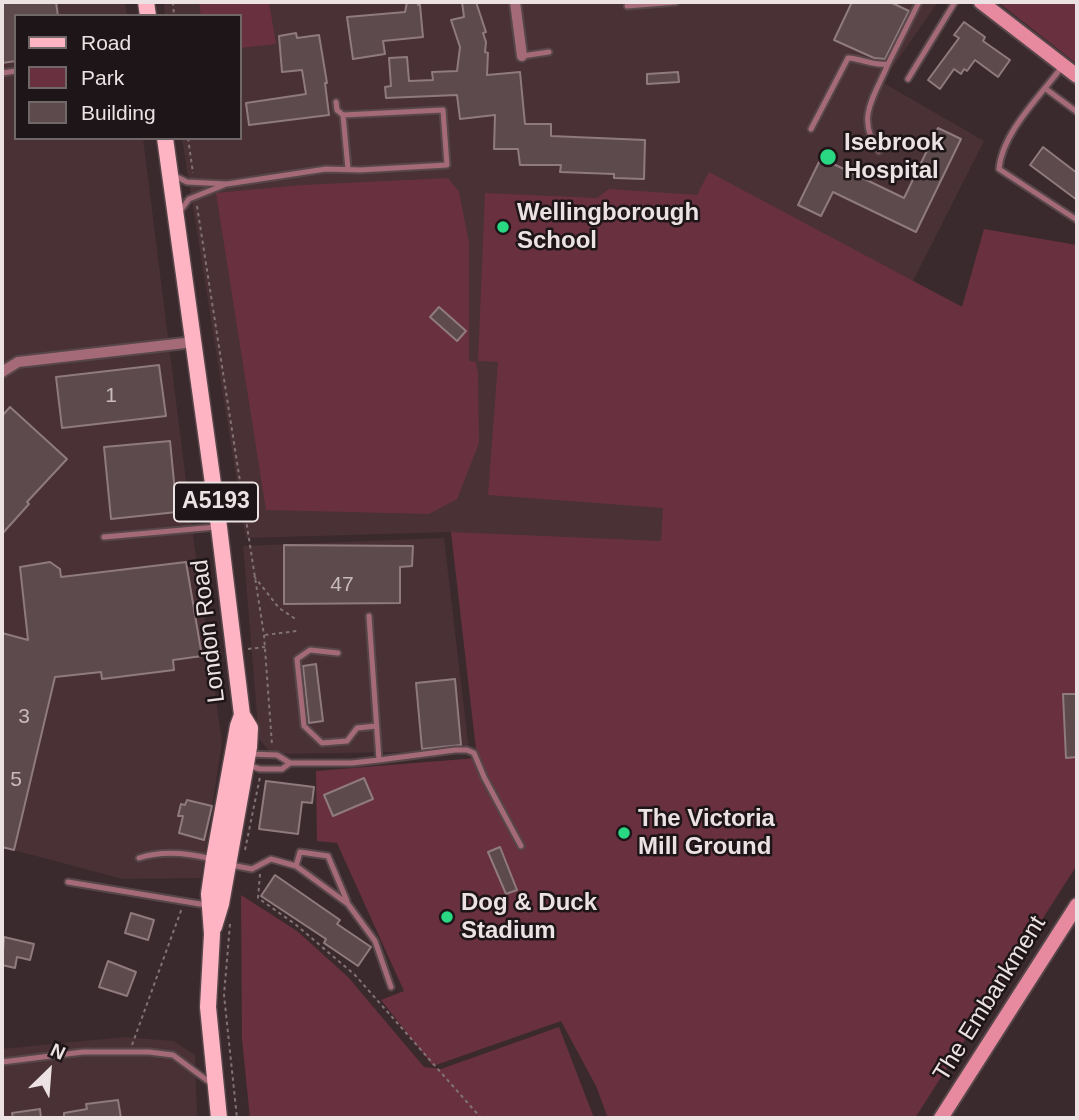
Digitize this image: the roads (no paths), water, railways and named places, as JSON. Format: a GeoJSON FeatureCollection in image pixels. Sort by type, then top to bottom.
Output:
{"type":"FeatureCollection","features":[{"type":"Feature","properties":{"kind":"main road"},"geometry":{"type":"LineString","coordinates":[[981,2],[1077,76]]}},
{"type":"Feature","properties":{"kind":"main road","name":"London Road"},"geometry":{"type":"LineString","coordinates":[[165,140],[242,715],[238,726],[243,759],[209,905],[212,934],[208,1007],[219,1118]]}},
{"type":"Feature","properties":{"kind":"main road"},"geometry":{"type":"LineString","coordinates":[[212,934],[221,904],[221,861]]}},
{"type":"Feature","properties":{"kind":"main road","name":"The Embankment"},"geometry":{"type":"LineString","coordinates":[[942,1118],[1077,905]]}},
{"type":"Feature","properties":{"kind":"street"},"geometry":{"type":"LineString","coordinates":[[515,2],[522,56]]}},
{"type":"Feature","properties":{"kind":"street"},"geometry":{"type":"LineString","coordinates":[[2,372],[18,362],[194,342]]}},
{"type":"Feature","properties":{"kind":"lane"},"geometry":{"type":"LineString","coordinates":[[627,6],[676,2]]}},
{"type":"Feature","properties":{"kind":"lane"},"geometry":{"type":"LineString","coordinates":[[879,151],[866,129],[867,116],[888,64],[919,2]]}},
{"type":"Feature","properties":{"kind":"lane"},"geometry":{"type":"LineString","coordinates":[[908,79],[956,2]]}},
{"type":"Feature","properties":{"kind":"lane"},"geometry":{"type":"LineString","coordinates":[[522,56],[549,52]]}},
{"type":"Feature","properties":{"kind":"lane"},"geometry":{"type":"LineString","coordinates":[[811,129],[848,58],[862,59],[877,66],[888,64]]}},
{"type":"Feature","properties":{"kind":"lane"},"geometry":{"type":"LineString","coordinates":[[1063,65],[1009,137],[1000,156],[999,169],[1077,220]]}},
{"type":"Feature","properties":{"kind":"lane"},"geometry":{"type":"LineString","coordinates":[[1045,89],[1077,112]]}},
{"type":"Feature","properties":{"kind":"lane"},"geometry":{"type":"LineString","coordinates":[[169,171],[187,182],[227,184],[326,169],[447,165],[443,110],[343,115],[337,110],[336,102]]}},
{"type":"Feature","properties":{"kind":"lane"},"geometry":{"type":"LineString","coordinates":[[343,115],[348,169]]}},
{"type":"Feature","properties":{"kind":"lane"},"geometry":{"type":"LineString","coordinates":[[175,218],[189,199],[227,184]]}},
{"type":"Feature","properties":{"kind":"lane"},"geometry":{"type":"LineString","coordinates":[[104,537],[219,527]]}},
{"type":"Feature","properties":{"kind":"lane"},"geometry":{"type":"LineString","coordinates":[[369,616],[379,760]]}},
{"type":"Feature","properties":{"kind":"lane"},"geometry":{"type":"LineString","coordinates":[[338,653],[310,650],[297,659],[304,726],[322,743],[347,741],[356,728],[376,726]]}},
{"type":"Feature","properties":{"kind":"lane"},"geometry":{"type":"LineString","coordinates":[[243,759],[277,755],[290,763],[352,763],[467,750],[474,753],[521,846]]}},
{"type":"Feature","properties":{"kind":"lane"},"geometry":{"type":"LineString","coordinates":[[243,759],[260,769],[282,769],[290,763]]}},
{"type":"Feature","properties":{"kind":"lane"},"geometry":{"type":"LineString","coordinates":[[296,866],[300,852],[328,856],[348,904],[375,941],[391,987]]}},
{"type":"Feature","properties":{"kind":"lane"},"geometry":{"type":"LineString","coordinates":[[139,858],[151,854],[191,854],[252,869],[271,859],[296,866],[348,904]]}},
{"type":"Feature","properties":{"kind":"lane"},"geometry":{"type":"LineString","coordinates":[[68,882],[209,905]]}},
{"type":"Feature","properties":{"kind":"lane"},"geometry":{"type":"LineString","coordinates":[[2,1062],[83,1052],[173,1055],[215,1086]]}},
{"type":"Feature","properties":{"kind":"place","name":"Isebrook Hospital"},"geometry":{"type":"Point","coordinates":[828,157]}},
{"type":"Feature","properties":{"kind":"place","name":"Wellingborough School"},"geometry":{"type":"Point","coordinates":[503,227]}},
{"type":"Feature","properties":{"kind":"place","name":"The Victoria Mill Ground"},"geometry":{"type":"Point","coordinates":[624,833]}},
{"type":"Feature","properties":{"kind":"place","name":"Dog & Duck Stadium"},"geometry":{"type":"Point","coordinates":[447,917]}}]}
